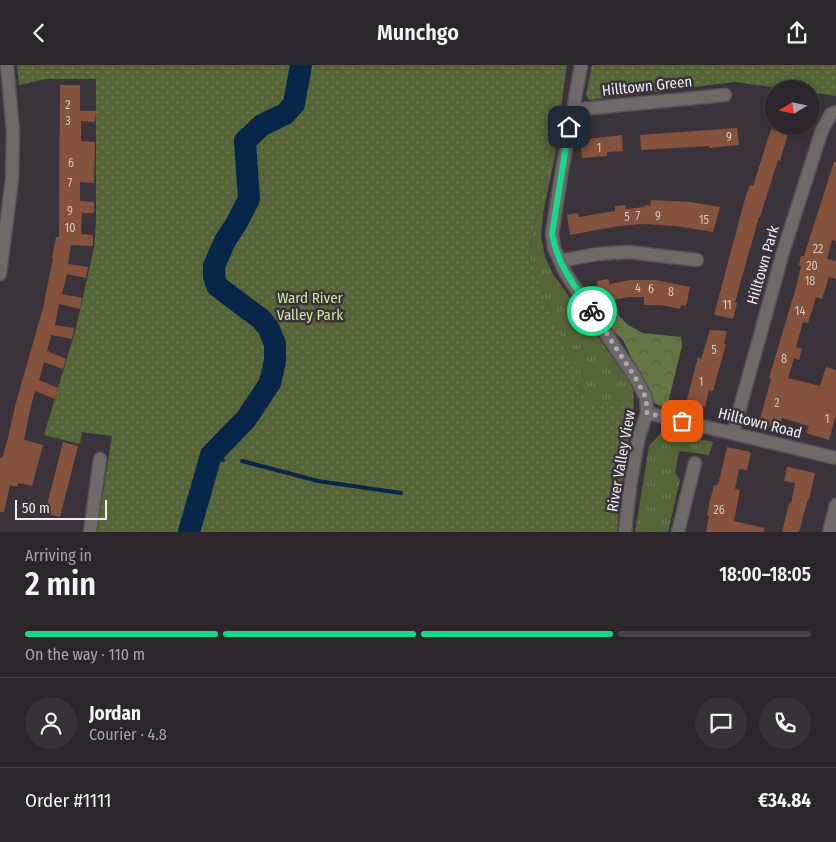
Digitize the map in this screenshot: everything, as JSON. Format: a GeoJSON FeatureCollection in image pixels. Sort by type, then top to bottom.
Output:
{"type":"FeatureCollection","features":[{"type":"Feature","properties":{"kind":"street"},"geometry":{"type":"LineString","coordinates":[[0,274],[12,179],[13,132],[5,100],[7,65]]}},
{"type":"Feature","properties":{"kind":"street","name":"River Valley View"},"geometry":{"type":"LineString","coordinates":[[581,65],[552,234],[554,247],[560,261],[635,377],[646,398],[647,413],[639,436],[630,487],[626,532]]}},
{"type":"Feature","properties":{"kind":"street","name":"Hilltown Green"},"geometry":{"type":"LineString","coordinates":[[572,110],[725,95]]}},
{"type":"Feature","properties":{"kind":"street","name":"Hilltown Park"},"geometry":{"type":"LineString","coordinates":[[733,433],[783,252],[822,130],[831,114],[836,112]]}},
{"type":"Feature","properties":{"kind":"street"},"geometry":{"type":"LineString","coordinates":[[560,261],[583,256],[628,252],[697,261]]}},
{"type":"Feature","properties":{"kind":"street","name":"Hilltown Road"},"geometry":{"type":"LineString","coordinates":[[647,413],[836,458]]}},
{"type":"Feature","properties":{"kind":"street"},"geometry":{"type":"LineString","coordinates":[[90,532],[100,459]]}},
{"type":"Feature","properties":{"kind":"street"},"geometry":{"type":"LineString","coordinates":[[678,532],[695,463]]}},
{"type":"Feature","properties":{"kind":"street"},"geometry":{"type":"LineString","coordinates":[[829,532],[836,505]]}},
{"type":"Feature","properties":{"kind":"green space","name":"Ward River Valley Park"},"geometry":{"type":"Polygon","coordinates":[[[17,65],[567,65],[563,94],[528,255],[587,403],[634,403],[621,489],[617,532],[97,532],[112,436],[82,432],[80,444],[44,435],[76,328],[94,248],[96,223],[96,79],[46,79],[19,85],[17,65]]]}},
{"type":"Feature","properties":{"kind":"green space"},"geometry":{"type":"Polygon","coordinates":[[[592,65],[836,65],[836,96],[820,93],[820,80],[765,80],[765,86],[735,82],[589,100],[586,95],[592,65]]]}},
{"type":"Feature","properties":{"kind":"green space"},"geometry":{"type":"Polygon","coordinates":[[[563,94],[555,156],[543,213],[541,236],[545,257],[553,274],[625,375],[633,389],[634,403],[587,403],[528,255],[563,94]]]}},
{"type":"Feature","properties":{"kind":"green space"},"geometry":{"type":"Polygon","coordinates":[[[592,301],[608,304],[628,325],[643,333],[681,337],[682,346],[667,407],[654,403],[643,377],[623,340],[608,325],[592,301]]]}},
{"type":"Feature","properties":{"kind":"green space"},"geometry":{"type":"Polygon","coordinates":[[[662,432],[713,442],[709,455],[679,451],[675,473],[680,480],[668,532],[635,532],[649,446],[662,432]]]}},
{"type":"Feature","properties":{"kind":"building"},"geometry":{"type":"Polygon","coordinates":[[[60,85],[80,85],[80,111],[96,111],[95,122],[81,121],[81,141],[95,142],[94,183],[80,182],[80,201],[94,202],[94,213],[82,213],[81,234],[93,235],[93,246],[71,245],[68,264],[88,267],[86,278],[67,274],[62,294],[82,298],[80,309],[59,304],[55,325],[74,328],[72,339],[51,335],[47,351],[66,359],[63,369],[44,362],[39,380],[58,388],[55,399],[35,391],[30,410],[24,440],[43,445],[32,486],[18,483],[17,487],[10,485],[4,512],[0,512],[0,458],[2,458],[7,442],[15,406],[43,308],[56,237],[59,237],[60,85]]]}},
{"type":"Feature","properties":{"kind":"building"},"geometry":{"type":"Polygon","coordinates":[[[737,128],[739,145],[641,150],[640,135],[737,128]]]}},
{"type":"Feature","properties":{"kind":"building"},"geometry":{"type":"Polygon","coordinates":[[[622,135],[623,151],[607,152],[607,156],[582,158],[580,140],[622,135]]]}},
{"type":"Feature","properties":{"kind":"building"},"geometry":{"type":"Polygon","coordinates":[[[769,135],[788,135],[759,217],[735,302],[737,303],[733,319],[714,315],[746,195],[750,185],[753,186],[769,135]]]}},
{"type":"Feature","properties":{"kind":"building"},"geometry":{"type":"Polygon","coordinates":[[[834,162],[836,162],[836,241],[832,240],[827,259],[836,261],[836,279],[829,277],[822,299],[816,297],[808,323],[803,322],[796,347],[802,349],[799,360],[794,358],[788,378],[820,386],[826,367],[836,370],[836,415],[829,440],[806,433],[809,426],[782,418],[779,429],[759,423],[771,379],[769,378],[797,284],[801,256],[804,256],[834,162]]]}},
{"type":"Feature","properties":{"kind":"building"},"geometry":{"type":"Polygon","coordinates":[[[651,200],[690,202],[720,207],[713,232],[676,226],[645,224],[619,226],[570,235],[567,215],[578,213],[579,217],[615,211],[615,206],[626,205],[626,209],[645,207],[645,205],[650,206],[651,200]]]}},
{"type":"Feature","properties":{"kind":"building"},"geometry":{"type":"Polygon","coordinates":[[[608,279],[610,284],[630,280],[656,280],[690,287],[686,306],[681,305],[680,309],[661,305],[644,305],[644,297],[613,300],[612,297],[601,300],[597,281],[608,279]]]}},
{"type":"Feature","properties":{"kind":"building"},"geometry":{"type":"Polygon","coordinates":[[[710,330],[727,331],[724,344],[726,344],[713,391],[709,390],[705,407],[686,403],[698,357],[701,359],[710,330]]]}},
{"type":"Feature","properties":{"kind":"building"},"geometry":{"type":"Polygon","coordinates":[[[63,442],[78,446],[60,517],[45,513],[63,442]]]}},
{"type":"Feature","properties":{"kind":"building"},"geometry":{"type":"Polygon","coordinates":[[[727,447],[751,452],[747,470],[739,469],[735,489],[740,490],[734,521],[764,528],[764,532],[706,532],[709,505],[714,485],[718,485],[727,447]]]}},
{"type":"Feature","properties":{"kind":"building"},"geometry":{"type":"Polygon","coordinates":[[[787,467],[815,473],[799,532],[782,532],[789,503],[791,504],[795,483],[784,481],[787,467]]]}},
{"type":"Feature","properties":{"kind":"waterway"},"geometry":{"type":"LineString","coordinates":[[189,532],[211,455],[246,419],[270,383],[275,361],[275,344],[269,329],[261,319],[217,286],[214,277],[214,266],[225,241],[249,199],[245,141],[262,125],[285,114],[294,104],[301,65]]}},
{"type":"Feature","properties":{"kind":"waterway"},"geometry":{"type":"LineString","coordinates":[[211,455],[223,460]]}},
{"type":"Feature","properties":{"kind":"waterway"},"geometry":{"type":"LineString","coordinates":[[242,461],[318,481],[401,493]]}},
{"type":"Feature","properties":{"kind":"way so far"},"geometry":{"type":"LineString","coordinates":[[592,311],[635,377],[646,398],[647,413],[682,421]]}},
{"type":"Feature","properties":{"kind":"route"},"geometry":{"type":"LineString","coordinates":[[569,127],[552,234],[554,247],[566,274],[592,311]]}}]}
